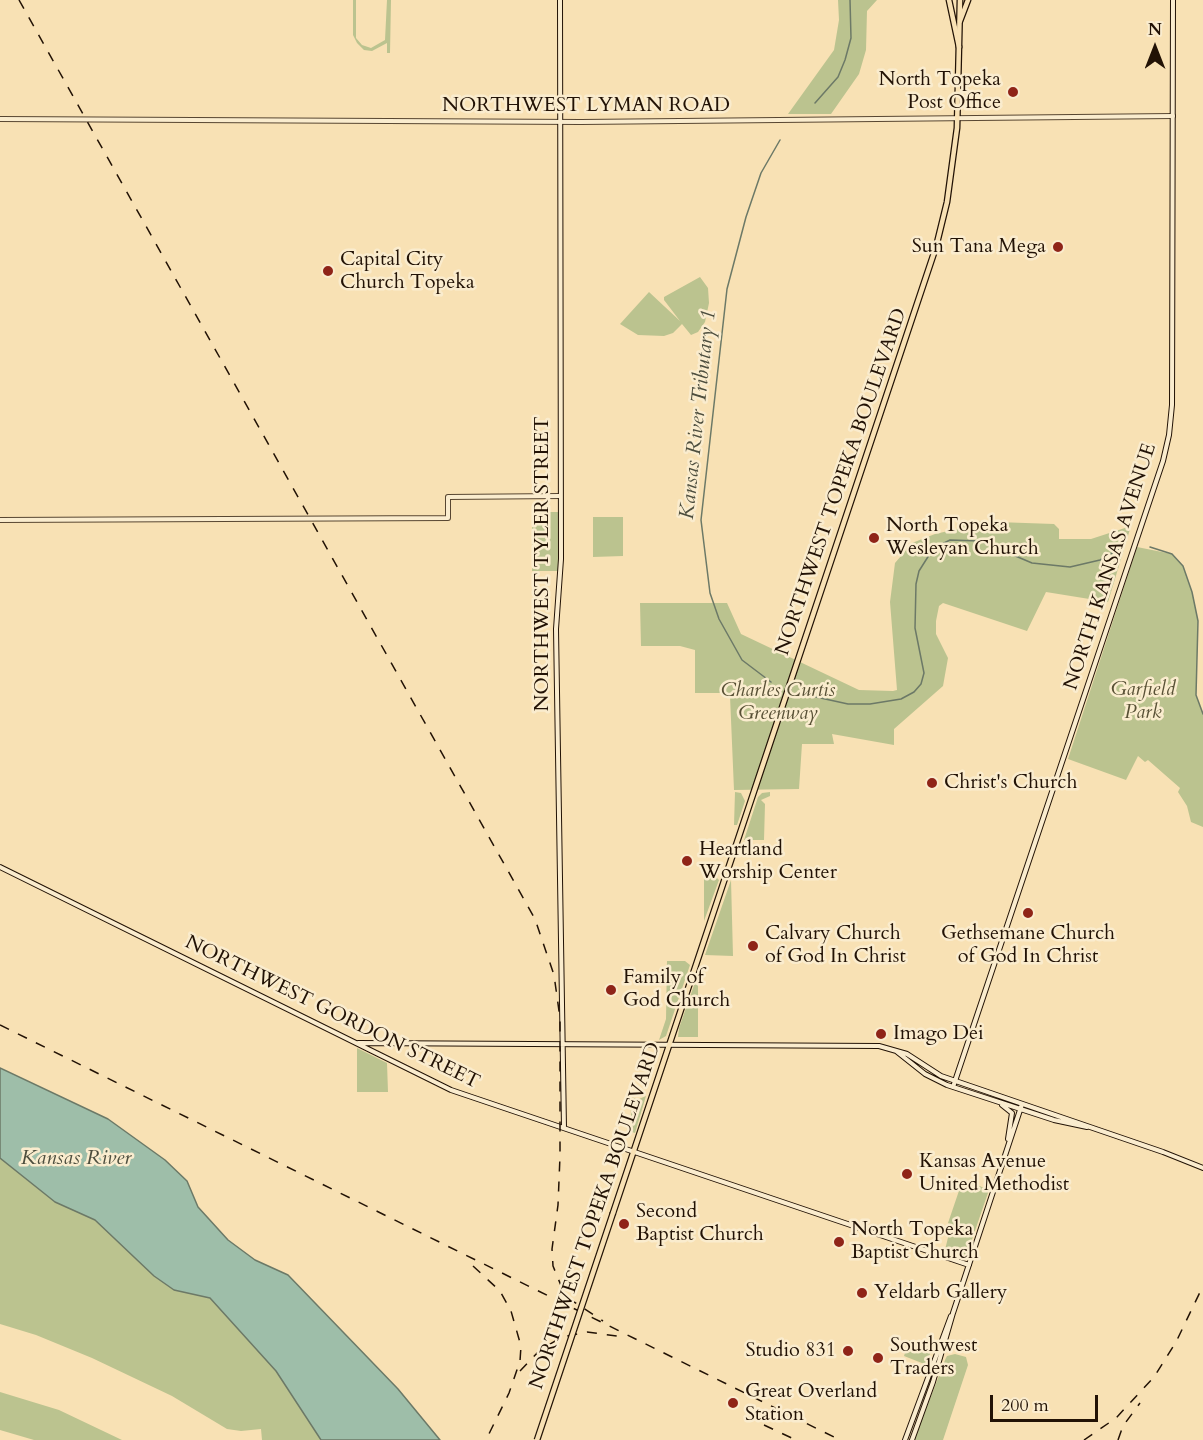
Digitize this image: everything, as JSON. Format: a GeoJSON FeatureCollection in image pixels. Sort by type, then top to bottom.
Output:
{"type":"FeatureCollection","features":[{"type":"Feature","properties":{"kind":"main road","name":"NORTHWEST TYLER STREET"},"geometry":{"type":"LineString","coordinates":[[560,0],[560,586],[556,634],[564,1128]]}},
{"type":"Feature","properties":{"kind":"main road"},"geometry":{"type":"LineString","coordinates":[[949,0],[959,46]]}},
{"type":"Feature","properties":{"kind":"main road","name":"NORTHWEST TOPEKA BOULEVARD"},"geometry":{"type":"LineString","coordinates":[[537,1440],[930,267],[947,202],[958,119],[960,0]]}},
{"type":"Feature","properties":{"kind":"main road"},"geometry":{"type":"LineString","coordinates":[[960,21],[968,0]]}},
{"type":"Feature","properties":{"kind":"main road","name":"NORTH KANSAS AVENUE"},"geometry":{"type":"LineString","coordinates":[[953,1087],[1164,460],[1172,405],[1173,0]]}},
{"type":"Feature","properties":{"kind":"main road","name":"NORTHWEST LYMAN ROAD"},"geometry":{"type":"LineString","coordinates":[[0,119],[561,121],[1173,116]]}},
{"type":"Feature","properties":{"kind":"main road"},"geometry":{"type":"LineString","coordinates":[[0,520],[448,518],[448,497],[560,496]]}},
{"type":"Feature","properties":{"kind":"main road","name":"NORTHWEST GORDON STREET"},"geometry":{"type":"LineString","coordinates":[[0,867],[451,1090],[969,1264]]}},
{"type":"Feature","properties":{"kind":"main road"},"geometry":{"type":"LineString","coordinates":[[355,1043],[563,1042],[865,1045],[907,1054],[935,1073],[955,1081],[1203,1168]]}},
{"type":"Feature","properties":{"kind":"main road"},"geometry":{"type":"LineString","coordinates":[[896,1051],[930,1077],[987,1099],[1021,1106]]}},
{"type":"Feature","properties":{"kind":"main road"},"geometry":{"type":"LineString","coordinates":[[987,1099],[1012,1112],[1009,1146]]}},
{"type":"Feature","properties":{"kind":"main road"},"geometry":{"type":"LineString","coordinates":[[912,1440],[933,1382],[953,1313],[1021,1106]]}},
{"type":"Feature","properties":{"kind":"main road"},"geometry":{"type":"LineString","coordinates":[[905,1440],[953,1313]]}},
{"type":"Feature","properties":{"kind":"green space"},"geometry":{"type":"Polygon","coordinates":[[[353,0],[356,0],[356,38],[362,45],[371,48],[385,40],[387,0],[391,0],[390,53],[387,53],[387,43],[372,51],[364,50],[357,43],[353,35],[353,0]]]}},
{"type":"Feature","properties":{"kind":"green space"},"geometry":{"type":"Polygon","coordinates":[[[838,0],[877,0],[867,11],[866,50],[859,74],[831,114],[788,114],[834,50],[839,20],[838,0]]]}},
{"type":"Feature","properties":{"kind":"green space"},"geometry":{"type":"Polygon","coordinates":[[[700,277],[708,288],[709,303],[705,322],[698,332],[691,335],[682,324],[673,333],[664,336],[638,335],[620,324],[649,292],[680,321],[664,297],[700,277]]]}},
{"type":"Feature","properties":{"kind":"green space"},"geometry":{"type":"Polygon","coordinates":[[[532,512],[559,512],[559,571],[532,571],[532,512]]]}},
{"type":"Feature","properties":{"kind":"green space"},"geometry":{"type":"Polygon","coordinates":[[[593,517],[623,517],[623,556],[593,557],[593,517]]]}},
{"type":"Feature","properties":{"kind":"green space","name":"Charles Curtis Greenway"},"geometry":{"type":"Polygon","coordinates":[[[968,521],[1054,524],[1059,529],[1059,539],[1091,539],[1131,526],[1108,602],[1046,592],[1027,631],[943,603],[939,606],[936,634],[948,658],[943,686],[894,729],[894,745],[832,734],[834,744],[802,744],[799,789],[734,790],[730,696],[724,693],[695,693],[695,650],[680,646],[641,646],[640,603],[727,603],[741,634],[859,690],[897,690],[890,602],[895,563],[912,543],[957,529],[968,521]]]}},
{"type":"Feature","properties":{"kind":"green space","name":"Garfield Park"},"geometry":{"type":"Polygon","coordinates":[[[1137,547],[1172,554],[1183,566],[1192,592],[1198,621],[1196,695],[1203,714],[1203,827],[1191,822],[1187,806],[1178,792],[1180,788],[1148,760],[1145,762],[1138,756],[1126,780],[1068,759],[1137,547]]]}},
{"type":"Feature","properties":{"kind":"green space"},"geometry":{"type":"Polygon","coordinates":[[[735,792],[741,793],[745,801],[737,825],[734,825],[735,792]]]}},
{"type":"Feature","properties":{"kind":"green space"},"geometry":{"type":"Polygon","coordinates":[[[770,792],[770,796],[761,800],[765,804],[764,840],[744,840],[758,797],[762,793],[770,792]]]}},
{"type":"Feature","properties":{"kind":"green space"},"geometry":{"type":"Polygon","coordinates":[[[704,876],[716,877],[719,880],[704,921],[704,876]]]}},
{"type":"Feature","properties":{"kind":"green space"},"geometry":{"type":"Polygon","coordinates":[[[731,880],[733,956],[705,955],[731,880]]]}},
{"type":"Feature","properties":{"kind":"green space"},"geometry":{"type":"Polygon","coordinates":[[[667,961],[685,961],[690,965],[666,1036],[659,1040],[666,1019],[667,961]]]}},
{"type":"Feature","properties":{"kind":"green space"},"geometry":{"type":"Polygon","coordinates":[[[698,974],[698,1037],[678,1037],[679,1028],[698,974]]]}},
{"type":"Feature","properties":{"kind":"green space"},"geometry":{"type":"Polygon","coordinates":[[[357,1048],[387,1063],[388,1092],[357,1092],[357,1048]]]}},
{"type":"Feature","properties":{"kind":"green space"},"geometry":{"type":"Polygon","coordinates":[[[646,1096],[635,1133],[632,1132],[630,1097],[639,1099],[646,1096]]]}},
{"type":"Feature","properties":{"kind":"green space"},"geometry":{"type":"Polygon","coordinates":[[[0,1158],[55,1202],[95,1220],[133,1254],[197,1295],[210,1298],[276,1371],[321,1440],[262,1440],[261,1429],[241,1431],[227,1429],[172,1396],[92,1358],[36,1335],[0,1324],[0,1158]]]}},
{"type":"Feature","properties":{"kind":"green space"},"geometry":{"type":"Polygon","coordinates":[[[963,1179],[989,1190],[966,1257],[945,1250],[951,1225],[948,1223],[963,1179]]]}},
{"type":"Feature","properties":{"kind":"green space"},"geometry":{"type":"Polygon","coordinates":[[[909,1340],[930,1346],[927,1365],[904,1356],[909,1340]]]}},
{"type":"Feature","properties":{"kind":"green space"},"geometry":{"type":"Polygon","coordinates":[[[955,1354],[966,1357],[968,1365],[943,1440],[914,1440],[945,1360],[947,1356],[955,1354]]]}},
{"type":"Feature","properties":{"kind":"green space"},"geometry":{"type":"Polygon","coordinates":[[[0,1392],[59,1410],[122,1440],[34,1440],[0,1430],[0,1392]]]}},
{"type":"Feature","properties":{"kind":"water","name":"Kansas River"},"geometry":{"type":"Polygon","coordinates":[[[0,1068],[108,1119],[165,1160],[187,1181],[198,1207],[228,1240],[255,1260],[288,1275],[398,1389],[440,1440],[321,1440],[276,1371],[210,1298],[174,1290],[154,1276],[95,1220],[55,1202],[0,1158],[0,1068]]]}},
{"type":"Feature","properties":{"kind":"waterway","name":"Kansas River Tributary 1"},"geometry":{"type":"LineString","coordinates":[[815,103],[838,77],[845,60],[851,38],[850,0]]}},
{"type":"Feature","properties":{"kind":"waterway","name":"Kansas River Tributary 1"},"geometry":{"type":"LineString","coordinates":[[771,682],[742,660],[719,619],[710,593],[701,520],[727,289],[746,217],[761,173],[780,140]]}},
{"type":"Feature","properties":{"kind":"waterway"},"geometry":{"type":"LineString","coordinates":[[807,695],[848,704],[870,704],[901,699],[914,692],[921,684],[924,673],[915,628],[916,584],[919,571],[931,552],[950,540],[980,541],[1032,563],[1070,567],[1100,560],[1119,549]]}},
{"type":"Feature","properties":{"kind":"waterway","name":"Kansas River Tributary 1"},"geometry":{"type":"LineString","coordinates":[[1150,547],[1172,554],[1183,566],[1192,592],[1198,621],[1196,695],[1203,714]]}},
{"type":"Feature","properties":{"kind":"railway"},"geometry":{"type":"LineString","coordinates":[[19,0],[535,919],[554,975],[560,1018],[560,1156],[558,1205],[552,1249],[553,1266],[562,1288],[571,1300],[603,1321]]}},
{"type":"Feature","properties":{"kind":"railway"},"geometry":{"type":"LineString","coordinates":[[0,1025],[840,1440]]}},
{"type":"Feature","properties":{"kind":"railway"},"geometry":{"type":"LineString","coordinates":[[473,1266],[500,1291],[511,1311],[521,1346],[520,1361],[509,1393],[486,1440]]}},
{"type":"Feature","properties":{"kind":"railway"},"geometry":{"type":"LineString","coordinates":[[1084,1440],[1116,1418],[1154,1377],[1176,1342],[1203,1286]]}},
{"type":"Feature","properties":{"kind":"railway"},"geometry":{"type":"LineString","coordinates":[[520,1371],[540,1350],[562,1337],[587,1332],[617,1336]]}},
{"type":"Feature","properties":{"kind":"railway"},"geometry":{"type":"LineString","coordinates":[[1118,1440],[1123,1426],[1140,1403]]}},
{"type":"Feature","properties":{"kind":"railway"},"geometry":{"type":"LineString","coordinates":[[764,1425],[796,1440]]}},
{"type":"Feature","properties":{"kind":"place","name":"North Topeka Post Office"},"geometry":{"type":"Point","coordinates":[1013,92]}},
{"type":"Feature","properties":{"kind":"place","name":"Sun Tana Mega"},"geometry":{"type":"Point","coordinates":[1058,247]}},
{"type":"Feature","properties":{"kind":"place","name":"Capital City Church Topeka"},"geometry":{"type":"Point","coordinates":[328,271]}},
{"type":"Feature","properties":{"kind":"place","name":"North Topeka Wesleyan Church"},"geometry":{"type":"Point","coordinates":[874,538]}},
{"type":"Feature","properties":{"kind":"place","name":"Christ's Church"},"geometry":{"type":"Point","coordinates":[932,783]}},
{"type":"Feature","properties":{"kind":"place","name":"Heartland Worship Center"},"geometry":{"type":"Point","coordinates":[687,861]}},
{"type":"Feature","properties":{"kind":"place","name":"Gethsemane Church of God In Christ"},"geometry":{"type":"Point","coordinates":[1028,913]}},
{"type":"Feature","properties":{"kind":"place","name":"Calvary Church of God In Christ"},"geometry":{"type":"Point","coordinates":[753,946]}},
{"type":"Feature","properties":{"kind":"place","name":"Family of God Church"},"geometry":{"type":"Point","coordinates":[611,990]}},
{"type":"Feature","properties":{"kind":"place","name":"Imago Dei"},"geometry":{"type":"Point","coordinates":[881,1034]}},
{"type":"Feature","properties":{"kind":"place","name":"Kansas Avenue United Methodist"},"geometry":{"type":"Point","coordinates":[907,1174]}},
{"type":"Feature","properties":{"kind":"place","name":"Second Baptist Church"},"geometry":{"type":"Point","coordinates":[624,1224]}},
{"type":"Feature","properties":{"kind":"place","name":"North Topeka Baptist Church"},"geometry":{"type":"Point","coordinates":[839,1242]}},
{"type":"Feature","properties":{"kind":"place","name":"Yeldarb Gallery"},"geometry":{"type":"Point","coordinates":[862,1293]}},
{"type":"Feature","properties":{"kind":"place","name":"Studio 831"},"geometry":{"type":"Point","coordinates":[848,1351]}},
{"type":"Feature","properties":{"kind":"place","name":"Southwest Traders"},"geometry":{"type":"Point","coordinates":[878,1358]}},
{"type":"Feature","properties":{"kind":"place","name":"Great Overland Station"},"geometry":{"type":"Point","coordinates":[733,1403]}}]}
